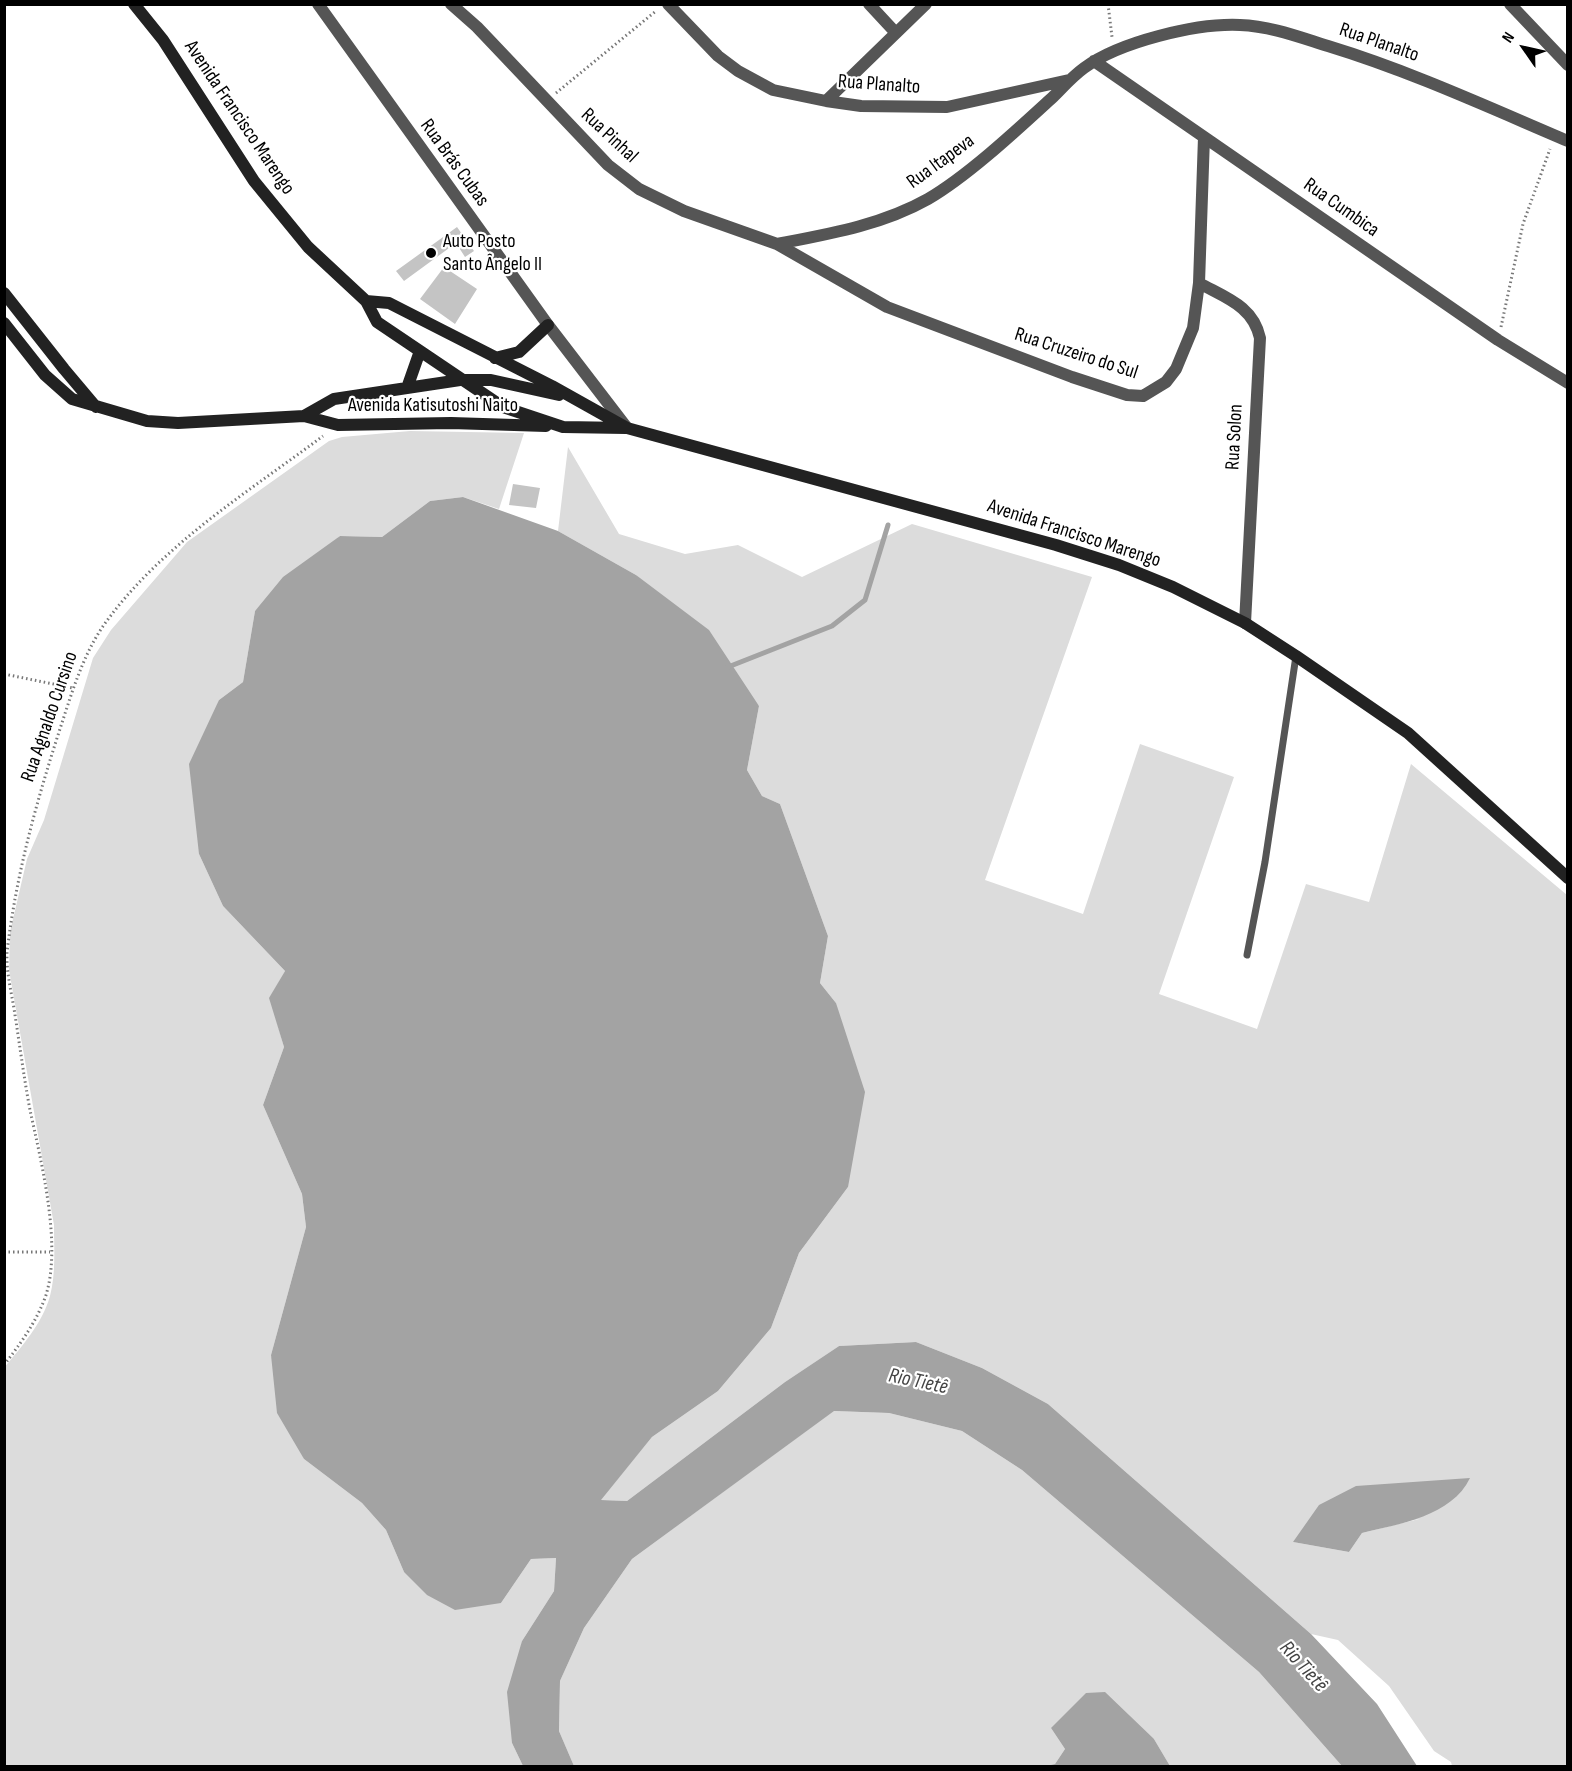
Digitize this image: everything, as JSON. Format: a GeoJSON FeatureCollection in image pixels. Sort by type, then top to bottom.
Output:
{"type":"FeatureCollection","features":[{"type":"Feature","properties":{"kind":"main road","name":"Avenida Francisco Marengo"},"geometry":{"type":"LineString","coordinates":[[134,4],[163,40],[254,182],[308,247],[366,301],[377,322],[503,407],[562,427],[627,428],[1066,548],[1173,587],[1245,623],[1408,733],[1568,878]]}},
{"type":"Feature","properties":{"kind":"main road"},"geometry":{"type":"LineString","coordinates":[[4,293],[63,369],[97,408]]}},
{"type":"Feature","properties":{"kind":"main road","name":"Avenida Francisco Marengo"},"geometry":{"type":"LineString","coordinates":[[366,301],[389,303],[578,399],[627,428]]}},
{"type":"Feature","properties":{"kind":"main road","name":"Avenida Katisutoshi Naito"},"geometry":{"type":"LineString","coordinates":[[4,323],[58,389],[72,399],[137,419],[178,423],[304,416],[338,425],[451,423],[562,427]]}},
{"type":"Feature","properties":{"kind":"main road"},"geometry":{"type":"LineString","coordinates":[[494,358],[519,352],[548,325]]}},
{"type":"Feature","properties":{"kind":"main road"},"geometry":{"type":"LineString","coordinates":[[407,388],[420,351]]}},
{"type":"Feature","properties":{"kind":"main road","name":"Avenida Katisutoshi Naito"},"geometry":{"type":"LineString","coordinates":[[304,416],[334,399],[460,380],[491,380],[518,384],[578,399]]}},
{"type":"Feature","properties":{"kind":"street","name":"Rua Brás Cubas"},"geometry":{"type":"LineString","coordinates":[[318,4],[548,325],[627,428]]}},
{"type":"Feature","properties":{"kind":"street","name":"Rua Pinhal"},"geometry":{"type":"LineString","coordinates":[[451,4],[477,27],[608,165],[639,189],[684,211],[777,244]]}},
{"type":"Feature","properties":{"kind":"street"},"geometry":{"type":"LineString","coordinates":[[666,4],[718,56],[738,71],[773,90],[826,101],[926,4]]}},
{"type":"Feature","properties":{"kind":"street"},"geometry":{"type":"LineString","coordinates":[[869,4],[895,32]]}},
{"type":"Feature","properties":{"kind":"street"},"geometry":{"type":"LineString","coordinates":[[1510,4],[1568,65]]}},
{"type":"Feature","properties":{"kind":"street","name":"Rua Planalto"},"geometry":{"type":"LineString","coordinates":[[826,101],[861,106],[947,107],[1073,81],[1094,61],[1138,42],[1203,29],[1239,25],[1283,32],[1430,81],[1568,141]]}},
{"type":"Feature","properties":{"kind":"street","name":"Rua Cumbica"},"geometry":{"type":"LineString","coordinates":[[1094,61],[1498,340],[1568,383]]}},
{"type":"Feature","properties":{"kind":"street","name":"Rua Itapeva"},"geometry":{"type":"LineString","coordinates":[[777,244],[862,226],[902,212],[929,198],[955,180],[1073,81]]}},
{"type":"Feature","properties":{"kind":"street","name":"Rua Cruzeiro do Sul"},"geometry":{"type":"LineString","coordinates":[[777,244],[887,306],[1072,377],[1127,395],[1143,396],[1154,392],[1176,369],[1193,328],[1199,283],[1204,137]]}},
{"type":"Feature","properties":{"kind":"street","name":"Rua Solon"},"geometry":{"type":"LineString","coordinates":[[1199,283],[1251,314],[1257,323],[1260,338],[1245,623]]}},
{"type":"Feature","properties":{"kind":"lane"},"geometry":{"type":"LineString","coordinates":[[1247,955],[1265,862],[1296,656]]}},
{"type":"Feature","properties":{"kind":"path"},"geometry":{"type":"LineString","coordinates":[[545,101],[666,4]]}},
{"type":"Feature","properties":{"kind":"path"},"geometry":{"type":"LineString","coordinates":[[1108,4],[1114,51]]}},
{"type":"Feature","properties":{"kind":"path"},"geometry":{"type":"LineString","coordinates":[[1498,340],[1523,224],[1555,136]]}},
{"type":"Feature","properties":{"kind":"path","name":"Rua Agnaldo Cursino"},"geometry":{"type":"LineString","coordinates":[[4,1365],[28,1332],[41,1307],[47,1292],[50,1252],[47,1190],[20,1055],[7,962],[10,932],[31,821],[74,688],[92,643],[105,622],[170,552],[338,425]]}},
{"type":"Feature","properties":{"kind":"path"},"geometry":{"type":"LineString","coordinates":[[4,674],[74,688]]}},
{"type":"Feature","properties":{"kind":"path"},"geometry":{"type":"LineString","coordinates":[[4,1252],[50,1252]]}},
{"type":"Feature","properties":{"kind":"shaded area"},"geometry":{"type":"Polygon","coordinates":[[[410,431],[524,433],[499,509],[463,497],[430,501],[382,537],[340,536],[255,611],[243,682],[219,700],[199,854],[223,906],[285,971],[270,998],[284,1047],[263,1105],[302,1194],[306,1227],[271,1355],[304,1459],[362,1503],[386,1530],[404,1572],[501,1603],[531,1559],[556,1558],[554,1591],[522,1641],[512,1743],[523,1766],[5,1766],[4,1368],[42,1316],[52,1288],[54,1261],[54,1225],[9,970],[10,932],[27,859],[44,820],[93,658],[111,630],[187,542],[329,441],[342,437],[410,431]]]}},
{"type":"Feature","properties":{"kind":"shaded area"},"geometry":{"type":"Polygon","coordinates":[[[568,447],[619,534],[685,554],[738,545],[802,577],[912,524],[1092,577],[985,880],[1083,914],[1140,744],[1234,777],[1159,994],[1257,1029],[1306,884],[1369,902],[1411,764],[1567,895],[1567,1766],[1452,1766],[1451,1762],[1434,1751],[1389,1686],[1338,1640],[1311,1634],[1048,1404],[982,1368],[916,1342],[839,1346],[785,1382],[627,1501],[600,1500],[652,1437],[718,1391],[771,1328],[799,1253],[848,1187],[836,1003],[820,983],[828,936],[780,804],[762,796],[747,770],[759,706],[636,575],[558,531],[568,447]],[[1419,1519],[1293,1542],[1349,1552],[1362,1533],[1419,1519]]]}},
{"type":"Feature","properties":{"kind":"shaded area"},"geometry":{"type":"Polygon","coordinates":[[[833,1411],[889,1413],[962,1431],[1022,1470],[1259,1672],[1342,1766],[1170,1766],[1154,1739],[1051,1728],[1065,1749],[1055,1764],[1045,1766],[574,1766],[559,1731],[560,1681],[584,1628],[632,1559],[833,1411]]]}},
{"type":"Feature","properties":{"kind":"water","name":"Rio Tietê"},"geometry":{"type":"Polygon","coordinates":[[[463,497],[558,531],[636,575],[709,630],[759,706],[747,770],[762,796],[780,804],[828,936],[820,983],[836,1003],[865,1092],[848,1187],[799,1253],[771,1328],[718,1391],[652,1437],[601,1500],[627,1501],[785,1382],[839,1346],[916,1342],[982,1368],[1048,1404],[1311,1634],[1377,1704],[1417,1766],[1342,1766],[1259,1672],[1022,1470],[962,1431],[889,1413],[834,1411],[632,1559],[584,1628],[560,1681],[559,1731],[574,1766],[523,1766],[512,1743],[507,1692],[522,1641],[554,1591],[556,1558],[531,1559],[501,1603],[455,1610],[427,1595],[404,1572],[386,1530],[362,1503],[304,1459],[277,1413],[271,1355],[306,1227],[302,1194],[263,1105],[284,1047],[269,998],[285,971],[223,906],[199,854],[189,764],[219,700],[243,682],[255,611],[283,577],[340,536],[382,537],[430,501],[463,497]]]}},
{"type":"Feature","properties":{"kind":"water"},"geometry":{"type":"Polygon","coordinates":[[[1470,1478],[1462,1491],[1438,1510],[1408,1522],[1362,1533],[1349,1552],[1293,1542],[1319,1505],[1356,1486],[1470,1478]]]}},
{"type":"Feature","properties":{"kind":"water"},"geometry":{"type":"Polygon","coordinates":[[[1105,1692],[1154,1739],[1170,1766],[1045,1766],[1055,1764],[1065,1749],[1051,1728],[1086,1693],[1105,1692]]]}},
{"type":"Feature","properties":{"kind":"building","name":"Auto Posto Santo Ângelo II"},"geometry":{"type":"Polygon","coordinates":[[[457,227],[474,251],[465,257],[456,243],[404,281],[396,271],[457,227]]]}},
{"type":"Feature","properties":{"kind":"building","name":"Auto Posto Santo Ângelo II"},"geometry":{"type":"Polygon","coordinates":[[[444,267],[477,289],[455,324],[420,299],[444,267]]]}},
{"type":"Feature","properties":{"kind":"building"},"geometry":{"type":"Polygon","coordinates":[[[513,484],[540,488],[536,508],[509,505],[513,484]]]}},
{"type":"Feature","properties":{"kind":"waterway"},"geometry":{"type":"LineString","coordinates":[[728,667],[832,626],[865,600],[888,525]]}},
{"type":"Feature","properties":{"kind":"place","name":"Auto Posto Santo Ângelo II"},"geometry":{"type":"Point","coordinates":[431,253]}}]}
